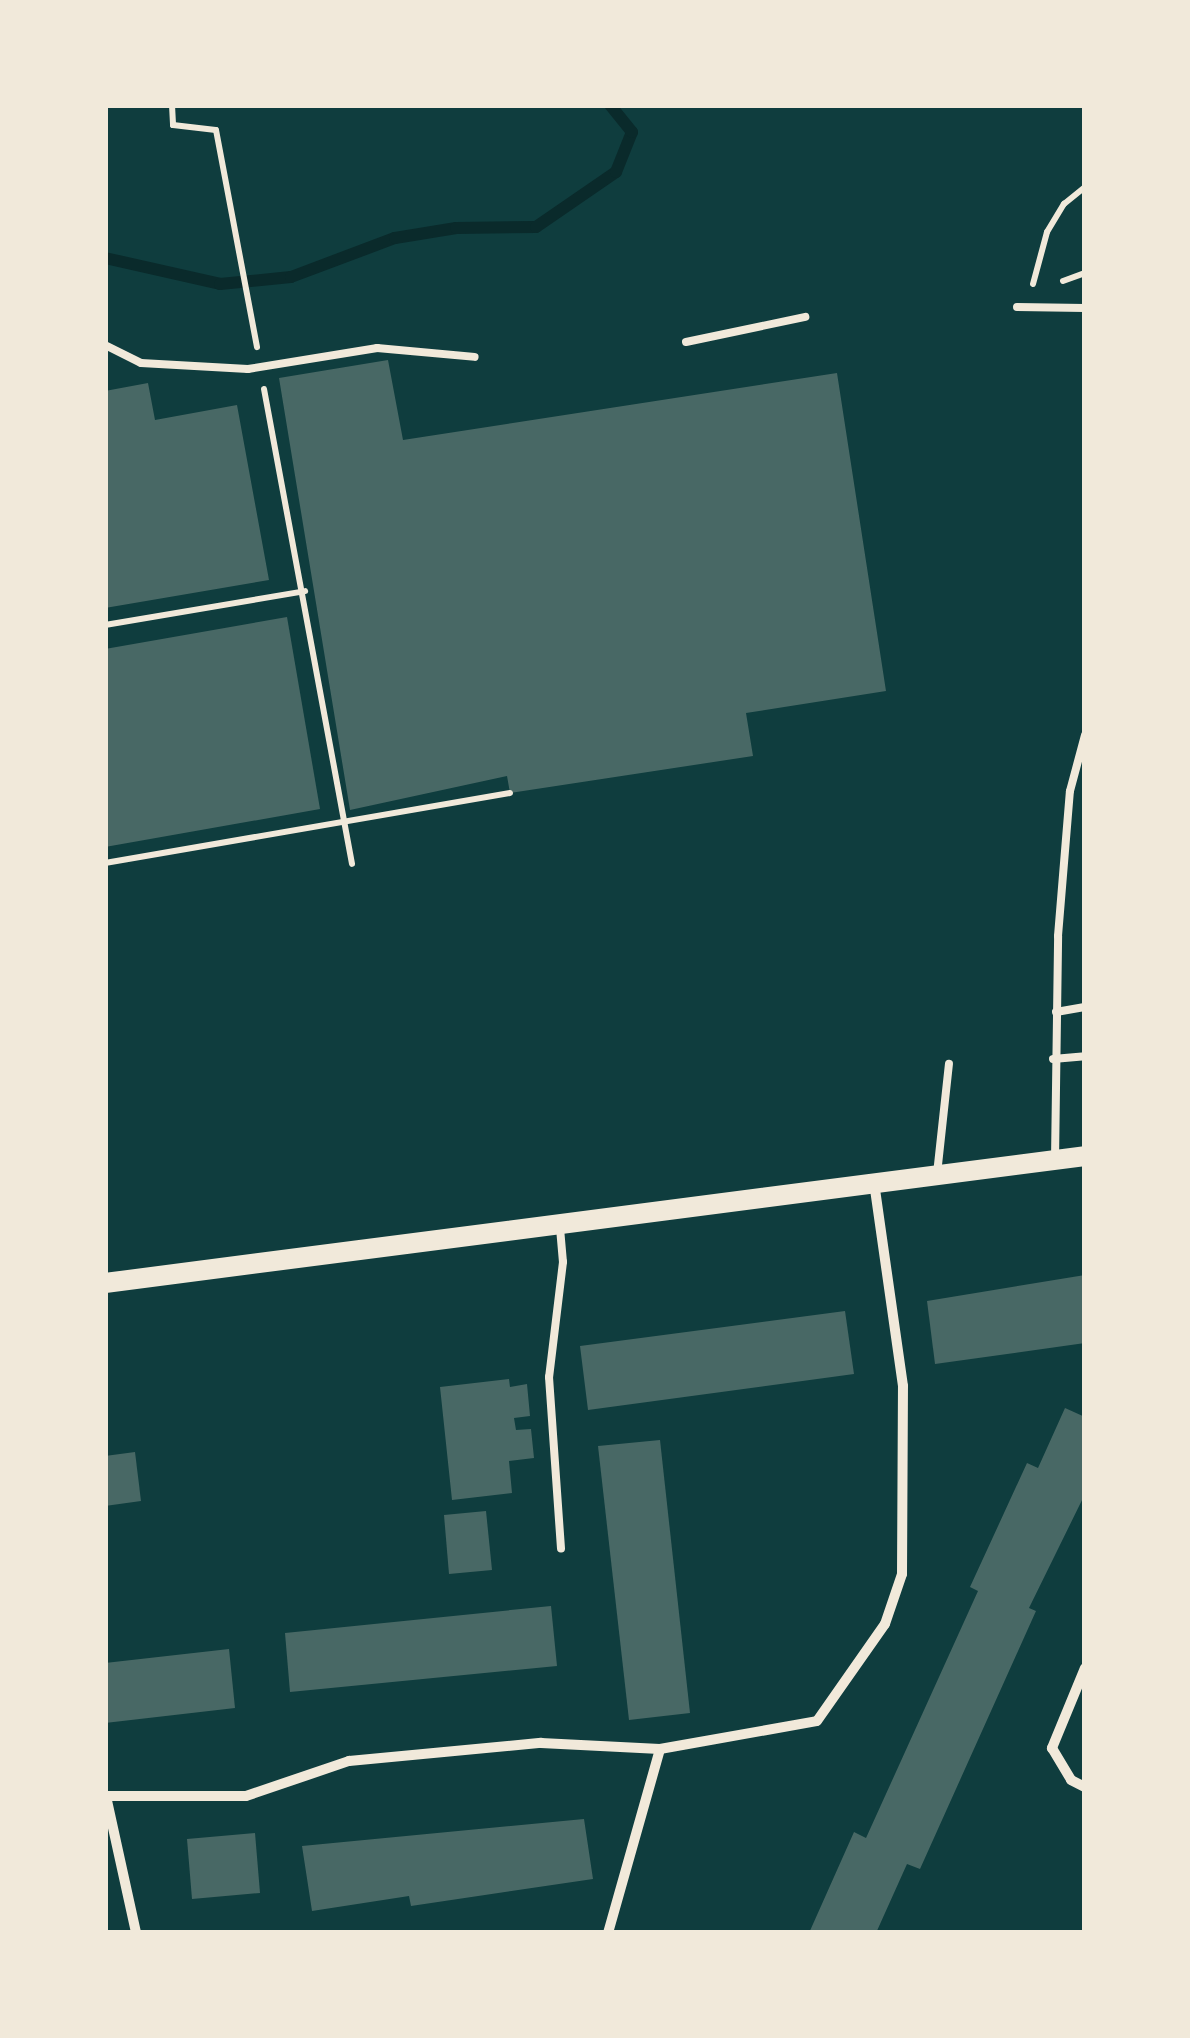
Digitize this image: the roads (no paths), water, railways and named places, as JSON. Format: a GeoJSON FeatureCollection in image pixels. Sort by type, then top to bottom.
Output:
{"type":"FeatureCollection","features":[{"type":"Feature","properties":{"kind":"main road"},"geometry":{"type":"LineString","coordinates":[[105,1283],[1085,1156]]}},
{"type":"Feature","properties":{"kind":"street"},"geometry":{"type":"LineString","coordinates":[[136,1933],[106,1796],[246,1796],[349,1762],[541,1742],[660,1750],[816,1721],[885,1624],[902,1574],[903,1386],[874,1182]]}},
{"type":"Feature","properties":{"kind":"street"},"geometry":{"type":"LineString","coordinates":[[1085,1668],[1052,1748],[1071,1780],[1085,1788]]}},
{"type":"Feature","properties":{"kind":"street"},"geometry":{"type":"LineString","coordinates":[[608,1933],[660,1750]]}},
{"type":"Feature","properties":{"kind":"lane"},"geometry":{"type":"LineString","coordinates":[[1017,307],[1085,308]]}},
{"type":"Feature","properties":{"kind":"lane"},"geometry":{"type":"LineString","coordinates":[[686,342],[806,317]]}},
{"type":"Feature","properties":{"kind":"lane"},"geometry":{"type":"LineString","coordinates":[[105,346],[141,364],[260,367],[377,348],[474,356]]}},
{"type":"Feature","properties":{"kind":"lane"},"geometry":{"type":"LineString","coordinates":[[1055,1160],[1053,1059],[1070,791],[1085,736]]}},
{"type":"Feature","properties":{"kind":"lane"},"geometry":{"type":"LineString","coordinates":[[1056,1012],[1085,1006]]}},
{"type":"Feature","properties":{"kind":"lane"},"geometry":{"type":"LineString","coordinates":[[1053,1059],[1085,1056]]}},
{"type":"Feature","properties":{"kind":"lane"},"geometry":{"type":"LineString","coordinates":[[937,1174],[949,1064]]}},
{"type":"Feature","properties":{"kind":"lane"},"geometry":{"type":"LineString","coordinates":[[560,1224],[563,1262],[549,1378],[561,1549]]}},
{"type":"Feature","properties":{"kind":"waterway"},"geometry":{"type":"LineString","coordinates":[[105,258],[220,284],[291,277],[395,238],[456,228],[536,227],[616,172],[632,132],[610,105]]}}]}
